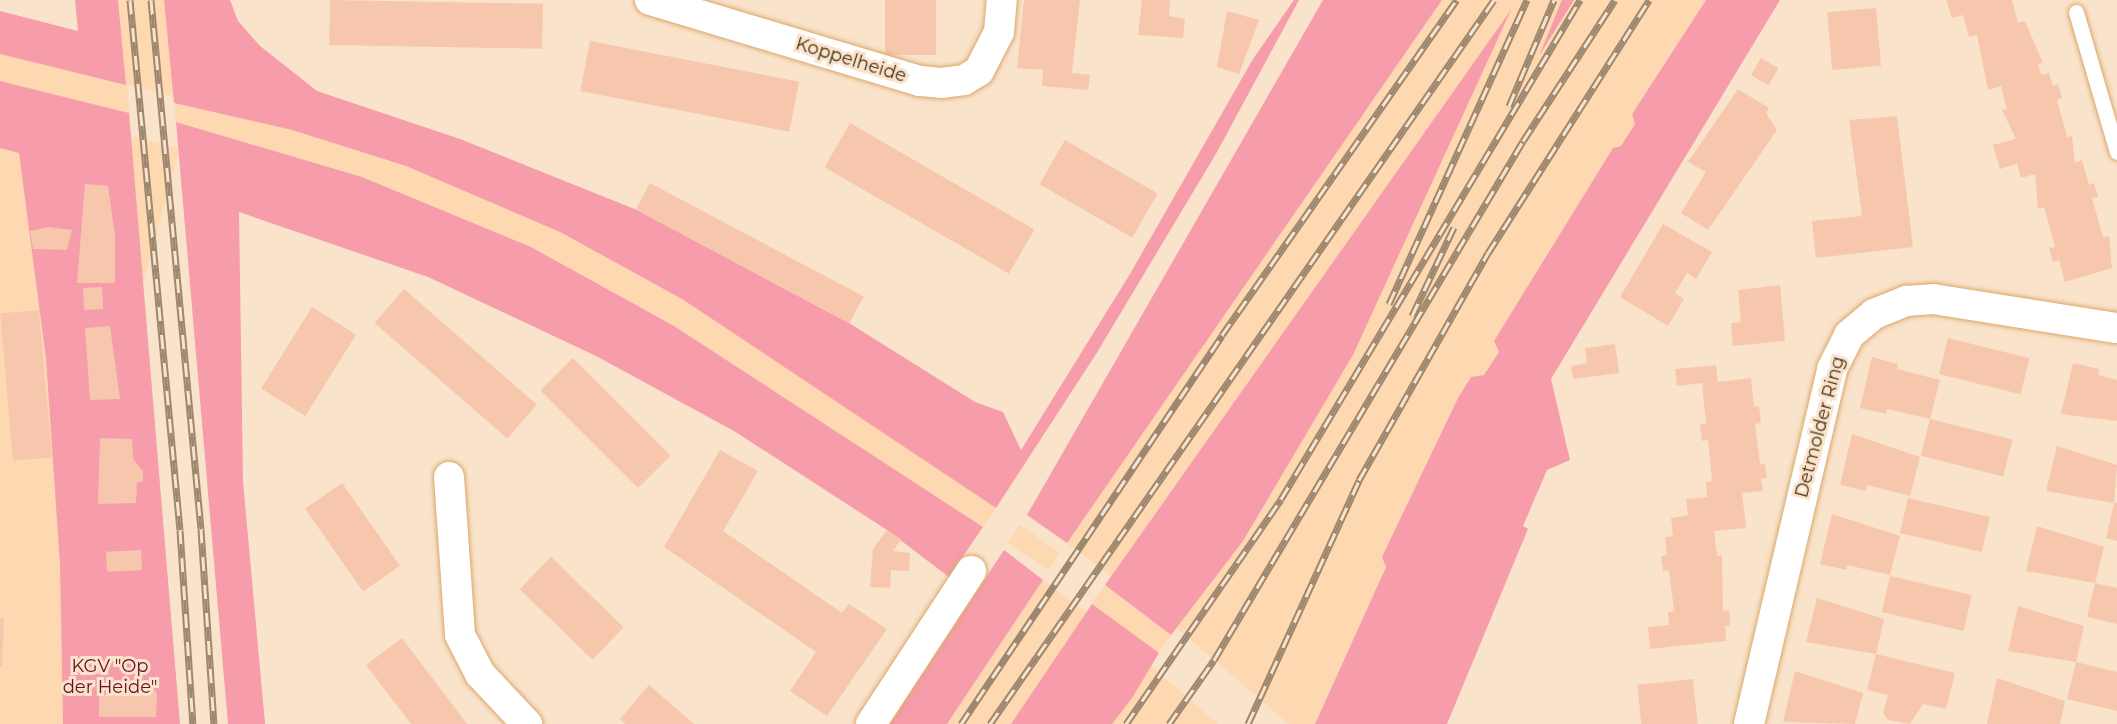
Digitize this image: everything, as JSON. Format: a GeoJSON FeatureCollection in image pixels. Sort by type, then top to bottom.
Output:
{"type":"FeatureCollection","features":[{"type":"Feature","properties":{"kind":"street","name":"Koppelheide"},"geometry":{"type":"LineString","coordinates":[[650,0],[920,81],[941,83],[964,80],[979,71],[999,32],[1002,0]]}},
{"type":"Feature","properties":{"kind":"street","name":"Detmolder Ring"},"geometry":{"type":"LineString","coordinates":[[1749,724],[1832,369],[1849,335],[1874,314],[1906,301],[1933,298],[2117,328]]}},
{"type":"Feature","properties":{"kind":"street"},"geometry":{"type":"LineString","coordinates":[[449,477],[460,635],[480,674],[527,724]]}},
{"type":"Feature","properties":{"kind":"street"},"geometry":{"type":"LineString","coordinates":[[871,724],[971,572]]}},
{"type":"Feature","properties":{"kind":"lane"},"geometry":{"type":"LineString","coordinates":[[2076,12],[2117,152]]}},
{"type":"Feature","properties":{"kind":"shaded area"},"geometry":{"type":"Polygon","coordinates":[[[118,0],[164,0],[174,96],[127,85],[129,113],[0,81],[0,54],[126,85],[118,0]]]}},
{"type":"Feature","properties":{"kind":"shaded area"},"geometry":{"type":"Polygon","coordinates":[[[1442,0],[1562,0],[1542,52],[1574,0],[1706,0],[1632,113],[1635,124],[1621,146],[1613,148],[1494,341],[1499,352],[1484,375],[1471,377],[1458,398],[1383,557],[1386,566],[1315,724],[1289,724],[1176,627],[1243,541],[1353,355],[1509,14],[1111,576],[1067,543],[1442,0]]]}},
{"type":"Feature","properties":{"kind":"shaded area"},"geometry":{"type":"Polygon","coordinates":[[[174,103],[292,130],[406,166],[560,232],[682,299],[996,508],[983,527],[674,326],[531,247],[362,177],[176,122],[174,103]]]}},
{"type":"Feature","properties":{"kind":"shaded area"},"geometry":{"type":"Polygon","coordinates":[[[131,136],[179,149],[27,719],[0,712],[0,625],[131,136]]]}},
{"type":"Feature","properties":{"kind":"shaded area"},"geometry":{"type":"Polygon","coordinates":[[[0,148],[19,153],[46,359],[60,564],[63,724],[0,724],[0,148]]]}},
{"type":"Feature","properties":{"kind":"shaded area"},"geometry":{"type":"Polygon","coordinates":[[[1020,525],[1060,553],[1048,570],[1008,542],[1020,525]]]}},
{"type":"Feature","properties":{"kind":"shaded area"},"geometry":{"type":"Polygon","coordinates":[[[1043,580],[1087,613],[1011,724],[947,724],[1043,580]]]}},
{"type":"Feature","properties":{"kind":"shaded area"},"geometry":{"type":"Polygon","coordinates":[[[1105,585],[1171,635],[1157,653],[1091,603],[1105,585]]]}},
{"type":"Feature","properties":{"kind":"shaded area"},"geometry":{"type":"Polygon","coordinates":[[[1151,666],[1218,724],[1112,724],[1151,666]]]}},
{"type":"Feature","properties":{"kind":"green space"},"geometry":{"type":"Polygon","coordinates":[[[75,0],[118,0],[126,85],[0,54],[0,11],[78,31],[75,0]]]}},
{"type":"Feature","properties":{"kind":"green space"},"geometry":{"type":"Polygon","coordinates":[[[164,0],[230,0],[238,21],[260,46],[317,91],[460,139],[637,210],[849,323],[975,402],[1003,412],[1021,450],[1130,274],[1253,59],[1294,0],[1299,0],[1217,152],[1098,351],[996,508],[682,299],[560,232],[406,166],[292,130],[174,103],[164,0]]]}},
{"type":"Feature","properties":{"kind":"green space"},"geometry":{"type":"Polygon","coordinates":[[[1323,0],[1442,0],[1067,543],[1027,515],[1323,0]]]}},
{"type":"Feature","properties":{"kind":"green space"},"geometry":{"type":"Polygon","coordinates":[[[1562,0],[1574,0],[1539,56],[1561,2],[1562,0]]]}},
{"type":"Feature","properties":{"kind":"green space"},"geometry":{"type":"Polygon","coordinates":[[[1706,0],[1780,0],[1551,379],[1570,460],[1547,470],[1523,526],[1528,529],[1447,724],[1315,724],[1386,567],[1382,557],[1458,398],[1471,377],[1484,375],[1499,352],[1494,341],[1613,148],[1621,146],[1635,124],[1632,114],[1706,0]]]}},
{"type":"Feature","properties":{"kind":"green space"},"geometry":{"type":"Polygon","coordinates":[[[1511,10],[1353,355],[1243,541],[1171,635],[1105,585],[1511,10]]]}},
{"type":"Feature","properties":{"kind":"green space","name":"KGV \"Op der Heide\""},"geometry":{"type":"Polygon","coordinates":[[[0,81],[129,113],[180,724],[63,724],[60,564],[46,359],[19,153],[0,148],[0,81]]]}},
{"type":"Feature","properties":{"kind":"green space"},"geometry":{"type":"Polygon","coordinates":[[[176,122],[362,177],[531,247],[674,326],[983,527],[949,577],[887,530],[734,431],[596,356],[428,277],[239,212],[243,481],[265,724],[228,724],[176,122]]]}},
{"type":"Feature","properties":{"kind":"green space"},"geometry":{"type":"Polygon","coordinates":[[[1004,550],[1043,580],[947,724],[890,724],[1004,550]]]}},
{"type":"Feature","properties":{"kind":"green space"},"geometry":{"type":"Polygon","coordinates":[[[1092,604],[1159,653],[1132,698],[1112,724],[1011,724],[1092,604]]]}},
{"type":"Feature","properties":{"kind":"building"},"geometry":{"type":"Polygon","coordinates":[[[330,0],[543,4],[542,49],[329,45],[330,0]]]}},
{"type":"Feature","properties":{"kind":"building"},"geometry":{"type":"Polygon","coordinates":[[[885,0],[936,0],[936,55],[885,55],[885,0]]]}},
{"type":"Feature","properties":{"kind":"building"},"geometry":{"type":"Polygon","coordinates":[[[1024,0],[1080,0],[1072,73],[1090,75],[1088,90],[1042,86],[1043,70],[1017,68],[1024,0]]]}},
{"type":"Feature","properties":{"kind":"building"},"geometry":{"type":"Polygon","coordinates":[[[1142,0],[1170,0],[1169,16],[1185,19],[1183,38],[1138,35],[1142,0]]]}},
{"type":"Feature","properties":{"kind":"building"},"geometry":{"type":"Polygon","coordinates":[[[1946,0],[2012,0],[2018,23],[2025,21],[2043,63],[2038,64],[2041,75],[2049,73],[2053,86],[2058,84],[2062,98],[2057,100],[2067,137],[2072,136],[2075,163],[2082,160],[2089,185],[2094,183],[2098,197],[2092,198],[2103,237],[2109,236],[2112,268],[2065,282],[2059,260],[2053,262],[2049,248],[2055,247],[2044,207],[2038,209],[2035,174],[2021,178],[2017,164],[2000,169],[1993,145],[2016,139],[2002,110],[2007,109],[2001,86],[1988,90],[1977,35],[1969,37],[1963,15],[1952,18],[1946,0]]]}},
{"type":"Feature","properties":{"kind":"building"},"geometry":{"type":"Polygon","coordinates":[[[1876,8],[1881,66],[1832,70],[1827,12],[1876,8]]]}},
{"type":"Feature","properties":{"kind":"building"},"geometry":{"type":"Polygon","coordinates":[[[1227,11],[1259,20],[1239,74],[1217,67],[1227,11]]]}},
{"type":"Feature","properties":{"kind":"building"},"geometry":{"type":"Polygon","coordinates":[[[590,41],[799,82],[789,132],[580,91],[590,41]]]}},
{"type":"Feature","properties":{"kind":"building"},"geometry":{"type":"Polygon","coordinates":[[[1761,58],[1778,68],[1768,85],[1751,75],[1761,58]]]}},
{"type":"Feature","properties":{"kind":"building"},"geometry":{"type":"Polygon","coordinates":[[[1738,89],[1769,108],[1766,113],[1777,130],[1708,230],[1681,213],[1706,172],[1688,162],[1738,89]]]}},
{"type":"Feature","properties":{"kind":"building"},"geometry":{"type":"Polygon","coordinates":[[[1897,116],[1913,247],[1816,258],[1812,221],[1862,216],[1849,120],[1897,116]]]}},
{"type":"Feature","properties":{"kind":"building"},"geometry":{"type":"Polygon","coordinates":[[[850,123],[1034,229],[1009,274],[824,167],[850,123]]]}},
{"type":"Feature","properties":{"kind":"building"},"geometry":{"type":"Polygon","coordinates":[[[1065,140],[1158,194],[1132,238],[1040,184],[1065,140]]]}},
{"type":"Feature","properties":{"kind":"building"},"geometry":{"type":"Polygon","coordinates":[[[650,183],[864,297],[850,323],[636,209],[650,183]]]}},
{"type":"Feature","properties":{"kind":"building"},"geometry":{"type":"Polygon","coordinates":[[[85,184],[108,186],[115,235],[115,283],[77,283],[85,184]]]}},
{"type":"Feature","properties":{"kind":"building"},"geometry":{"type":"Polygon","coordinates":[[[1663,224],[1712,252],[1696,279],[1687,273],[1675,293],[1684,299],[1668,326],[1620,297],[1663,224]]]}},
{"type":"Feature","properties":{"kind":"building"},"geometry":{"type":"Polygon","coordinates":[[[48,227],[72,230],[67,250],[33,249],[30,231],[48,227]]]}},
{"type":"Feature","properties":{"kind":"building"},"geometry":{"type":"Polygon","coordinates":[[[1780,285],[1785,341],[1733,346],[1731,323],[1741,322],[1738,290],[1780,285]]]}},
{"type":"Feature","properties":{"kind":"building"},"geometry":{"type":"Polygon","coordinates":[[[102,287],[103,309],[84,310],[83,288],[102,287]]]}},
{"type":"Feature","properties":{"kind":"building"},"geometry":{"type":"Polygon","coordinates":[[[404,289],[537,404],[507,438],[374,323],[404,289]]]}},
{"type":"Feature","properties":{"kind":"building"},"geometry":{"type":"Polygon","coordinates":[[[312,307],[356,335],[305,416],[261,388],[312,307]]]}},
{"type":"Feature","properties":{"kind":"building"},"geometry":{"type":"Polygon","coordinates":[[[39,310],[52,457],[13,461],[0,313],[39,310]]]}},
{"type":"Feature","properties":{"kind":"building"},"geometry":{"type":"Polygon","coordinates":[[[110,326],[120,399],[90,400],[85,328],[110,326]]]}},
{"type":"Feature","properties":{"kind":"building"},"geometry":{"type":"Polygon","coordinates":[[[1948,338],[2030,358],[2021,394],[1939,374],[1948,338]]]}},
{"type":"Feature","properties":{"kind":"building"},"geometry":{"type":"Polygon","coordinates":[[[1615,344],[1619,373],[1573,379],[1571,366],[1587,363],[1585,348],[1615,344]]]}},
{"type":"Feature","properties":{"kind":"building"},"geometry":{"type":"Polygon","coordinates":[[[1872,357],[1898,364],[1897,369],[1940,380],[1930,419],[1887,409],[1886,414],[1860,408],[1872,357]]]}},
{"type":"Feature","properties":{"kind":"building"},"geometry":{"type":"Polygon","coordinates":[[[573,358],[671,456],[638,488],[540,391],[573,358]]]}},
{"type":"Feature","properties":{"kind":"building"},"geometry":{"type":"Polygon","coordinates":[[[2073,363],[2099,369],[2098,375],[2117,380],[2117,421],[2061,414],[2073,363]]]}},
{"type":"Feature","properties":{"kind":"building"},"geometry":{"type":"Polygon","coordinates":[[[1716,365],[1718,382],[1751,378],[1754,407],[1759,406],[1761,423],[1755,424],[1760,464],[1765,464],[1767,478],[1761,479],[1763,491],[1742,493],[1746,528],[1714,531],[1717,556],[1722,555],[1723,611],[1729,610],[1730,625],[1725,626],[1726,641],[1650,649],[1648,627],[1669,625],[1668,612],[1674,611],[1669,570],[1663,571],[1661,556],[1667,555],[1665,537],[1673,536],[1671,518],[1688,515],[1686,499],[1707,497],[1706,482],[1712,481],[1708,440],[1702,441],[1700,424],[1706,424],[1702,383],[1677,386],[1675,369],[1716,365]]]}},
{"type":"Feature","properties":{"kind":"building"},"geometry":{"type":"Polygon","coordinates":[[[1930,419],[2012,440],[2003,476],[1921,456],[1930,419]]]}},
{"type":"Feature","properties":{"kind":"building"},"geometry":{"type":"Polygon","coordinates":[[[1852,434],[1920,457],[1910,496],[1867,485],[1866,491],[1840,485],[1852,434]]]}},
{"type":"Feature","properties":{"kind":"building"},"geometry":{"type":"Polygon","coordinates":[[[100,438],[132,439],[133,459],[143,471],[143,481],[137,483],[136,503],[98,504],[100,438]]]}},
{"type":"Feature","properties":{"kind":"building"},"geometry":{"type":"Polygon","coordinates":[[[2057,446],[2117,465],[2114,503],[2046,491],[2057,446]]]}},
{"type":"Feature","properties":{"kind":"building"},"geometry":{"type":"Polygon","coordinates":[[[720,450],[758,471],[723,531],[842,613],[849,604],[887,629],[827,716],[790,691],[816,652],[664,547],[720,450]]]}},
{"type":"Feature","properties":{"kind":"building"},"geometry":{"type":"Polygon","coordinates":[[[342,483],[400,566],[363,592],[305,509],[342,483]]]}},
{"type":"Feature","properties":{"kind":"building"},"geometry":{"type":"Polygon","coordinates":[[[1908,498],[1990,517],[1982,552],[1900,533],[1908,498]]]}},
{"type":"Feature","properties":{"kind":"building"},"geometry":{"type":"Polygon","coordinates":[[[2114,503],[2117,503],[2117,541],[2106,538],[2114,503]]]}},
{"type":"Feature","properties":{"kind":"building"},"geometry":{"type":"Polygon","coordinates":[[[1832,514],[1900,536],[1890,575],[1847,565],[1846,570],[1820,564],[1832,514]]]}},
{"type":"Feature","properties":{"kind":"building"},"geometry":{"type":"Polygon","coordinates":[[[2037,526],[2104,547],[2095,583],[2026,571],[2037,526]]]}},
{"type":"Feature","properties":{"kind":"building"},"geometry":{"type":"Polygon","coordinates":[[[887,530],[901,539],[893,551],[910,553],[909,571],[891,570],[890,588],[870,587],[873,549],[887,530]]]}},
{"type":"Feature","properties":{"kind":"building"},"geometry":{"type":"Polygon","coordinates":[[[141,550],[142,570],[107,572],[106,552],[141,550]]]}},
{"type":"Feature","properties":{"kind":"building"},"geometry":{"type":"Polygon","coordinates":[[[551,557],[624,627],[592,660],[520,589],[551,557]]]}},
{"type":"Feature","properties":{"kind":"building"},"geometry":{"type":"Polygon","coordinates":[[[1890,576],[1972,595],[1964,631],[1882,612],[1890,576]]]}},
{"type":"Feature","properties":{"kind":"building"},"geometry":{"type":"Polygon","coordinates":[[[2095,583],[2117,588],[2117,624],[2087,617],[2095,583]]]}},
{"type":"Feature","properties":{"kind":"building"},"geometry":{"type":"Polygon","coordinates":[[[1817,598],[1884,619],[1876,654],[1806,642],[1817,598]]]}},
{"type":"Feature","properties":{"kind":"building"},"geometry":{"type":"Polygon","coordinates":[[[2018,606],[2084,626],[2076,662],[2008,651],[2018,606]]]}},
{"type":"Feature","properties":{"kind":"building"},"geometry":{"type":"Polygon","coordinates":[[[0,618],[4,618],[2,666],[0,666],[0,618]]]}},
{"type":"Feature","properties":{"kind":"building"},"geometry":{"type":"Polygon","coordinates":[[[402,638],[467,724],[411,724],[366,665],[402,638]]]}},
{"type":"Feature","properties":{"kind":"building"},"geometry":{"type":"Polygon","coordinates":[[[1876,654],[1955,673],[1946,709],[1923,704],[1910,724],[1888,720],[1883,713],[1888,695],[1867,690],[1876,654]]]}},
{"type":"Feature","properties":{"kind":"building"},"geometry":{"type":"Polygon","coordinates":[[[2076,662],[2117,672],[2117,711],[2067,699],[2076,662]]]}},
{"type":"Feature","properties":{"kind":"building"},"geometry":{"type":"Polygon","coordinates":[[[1795,671],[1863,693],[1855,724],[1783,722],[1795,671]]]}},
{"type":"Feature","properties":{"kind":"building"},"geometry":{"type":"Polygon","coordinates":[[[1997,678],[2065,701],[2060,724],[1987,724],[1997,678]]]}},
{"type":"Feature","properties":{"kind":"building"},"geometry":{"type":"Polygon","coordinates":[[[1693,679],[1698,724],[1641,724],[1637,685],[1693,679]]]}},
{"type":"Feature","properties":{"kind":"building"},"geometry":{"type":"Polygon","coordinates":[[[649,685],[694,724],[625,724],[620,719],[649,685]]]}},
{"type":"Feature","properties":{"kind":"building"},"geometry":{"type":"Polygon","coordinates":[[[140,688],[153,688],[157,694],[156,717],[99,717],[99,695],[140,694],[140,688]]]}},
{"type":"Feature","properties":{"kind":"railway"},"geometry":{"type":"LineString","coordinates":[[130,0],[180,530],[193,724]]}},
{"type":"Feature","properties":{"kind":"railway"},"geometry":{"type":"LineString","coordinates":[[151,0],[201,529],[214,724]]}},
{"type":"Feature","properties":{"kind":"railway"},"geometry":{"type":"LineString","coordinates":[[961,724],[1222,335],[1457,0]]}},
{"type":"Feature","properties":{"kind":"railway"},"geometry":{"type":"LineString","coordinates":[[990,724],[1494,0]]}},
{"type":"Feature","properties":{"kind":"railway"},"geometry":{"type":"LineString","coordinates":[[1389,304],[1527,0]]}},
{"type":"Feature","properties":{"kind":"railway"},"geometry":{"type":"LineString","coordinates":[[1509,106],[1554,0]]}},
{"type":"Feature","properties":{"kind":"railway"},"geometry":{"type":"LineString","coordinates":[[1126,724],[1281,499],[1580,0]]}},
{"type":"Feature","properties":{"kind":"railway"},"geometry":{"type":"LineString","coordinates":[[1169,724],[1214,660],[1523,141],[1615,0]]}},
{"type":"Feature","properties":{"kind":"railway"},"geometry":{"type":"LineString","coordinates":[[1248,724],[1359,480],[1488,253],[1649,0]]}},
{"type":"Feature","properties":{"kind":"railway"},"geometry":{"type":"LineString","coordinates":[[1412,316],[1454,227]]}}]}
